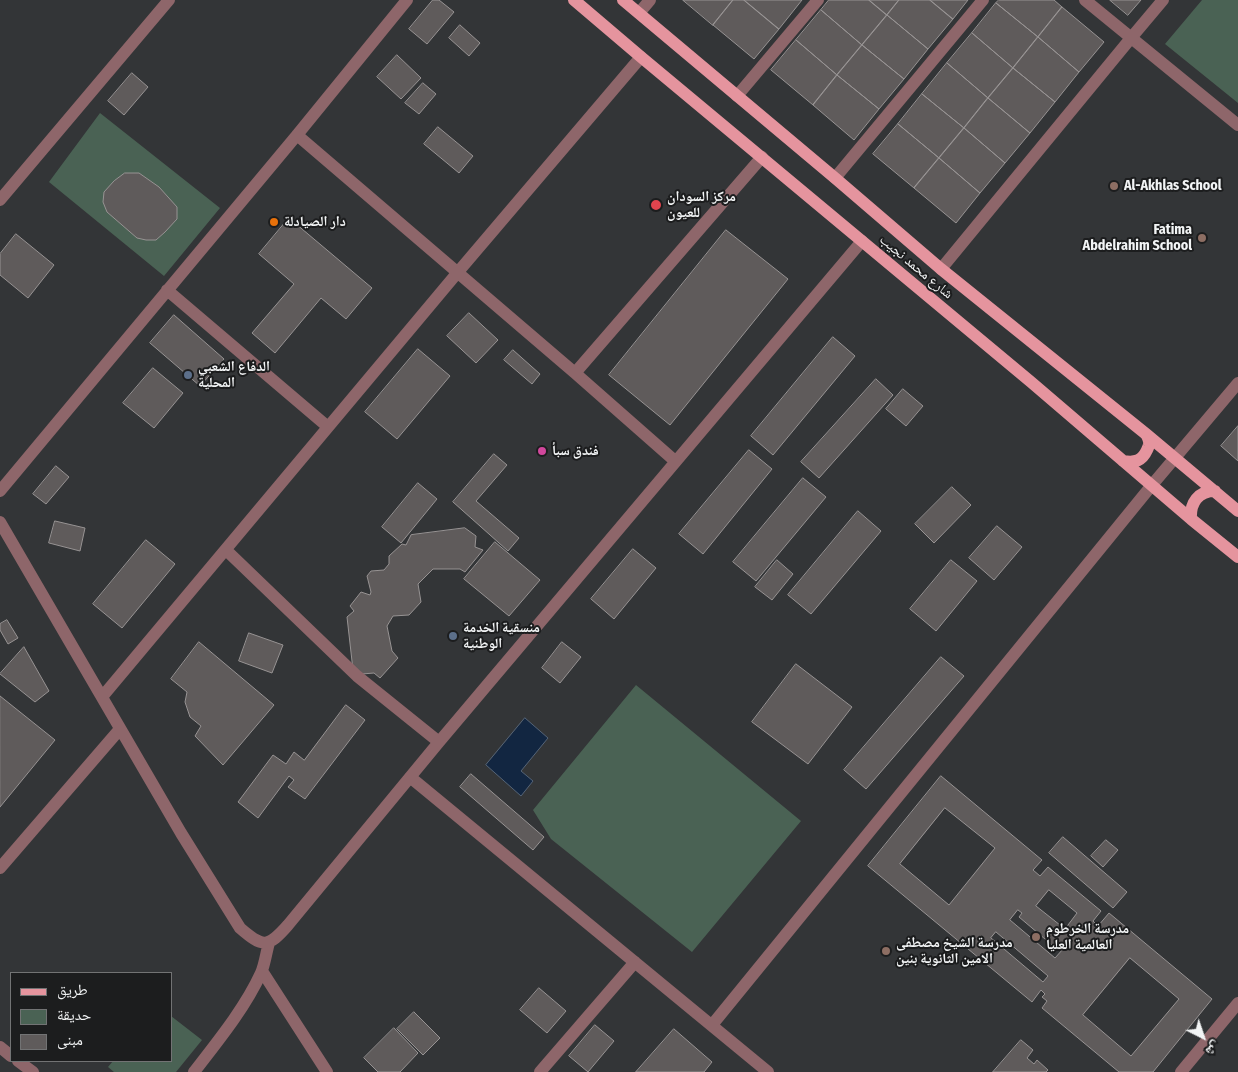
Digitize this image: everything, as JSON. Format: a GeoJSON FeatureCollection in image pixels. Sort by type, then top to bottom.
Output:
{"type":"FeatureCollection","features":[{"type":"Feature","properties":{"kind":"main road","name":"شارع محمد نجيب"},"geometry":{"type":"LineString","coordinates":[[574,0],[1238,557]]}},
{"type":"Feature","properties":{"kind":"main road","name":"شارع محمد نجيب"},"geometry":{"type":"LineString","coordinates":[[623,0],[941,269],[1146,434],[1238,511]]}},
{"type":"Feature","properties":{"kind":"main road"},"geometry":{"type":"LineString","coordinates":[[1123,461],[1139,461],[1143,458],[1150,442],[1146,434]]}},
{"type":"Feature","properties":{"kind":"main road"},"geometry":{"type":"LineString","coordinates":[[1191,519],[1191,507],[1197,498],[1215,491]]}},
{"type":"Feature","properties":{"kind":"street"},"geometry":{"type":"LineString","coordinates":[[0,200],[169,0]]}},
{"type":"Feature","properties":{"kind":"street"},"geometry":{"type":"LineString","coordinates":[[0,491],[407,0]]}},
{"type":"Feature","properties":{"kind":"street"},"geometry":{"type":"LineString","coordinates":[[639,13],[650,0]]}},
{"type":"Feature","properties":{"kind":"street"},"geometry":{"type":"LineString","coordinates":[[737,96],[818,0]]}},
{"type":"Feature","properties":{"kind":"street"},"geometry":{"type":"LineString","coordinates":[[835,178],[983,0]]}},
{"type":"Feature","properties":{"kind":"street"},"geometry":{"type":"LineString","coordinates":[[1085,0],[1238,125]]}},
{"type":"Feature","properties":{"kind":"street"},"geometry":{"type":"LineString","coordinates":[[941,269],[1163,0]]}},
{"type":"Feature","properties":{"kind":"street"},"geometry":{"type":"LineString","coordinates":[[102,697],[458,272],[641,58]]}},
{"type":"Feature","properties":{"kind":"street"},"geometry":{"type":"LineString","coordinates":[[296,135],[458,272],[675,461]]}},
{"type":"Feature","properties":{"kind":"street"},"geometry":{"type":"LineString","coordinates":[[575,373],[762,157]]}},
{"type":"Feature","properties":{"kind":"street"},"geometry":{"type":"LineString","coordinates":[[194,1072],[248,996],[262,971],[268,943],[284,929],[675,461],[862,242]]}},
{"type":"Feature","properties":{"kind":"street"},"geometry":{"type":"LineString","coordinates":[[167,290],[328,427]]}},
{"type":"Feature","properties":{"kind":"street"},"geometry":{"type":"LineString","coordinates":[[712,1025],[1174,458],[1238,383]]}},
{"type":"Feature","properties":{"kind":"street"},"geometry":{"type":"LineString","coordinates":[[0,522],[181,833],[240,928],[260,943],[268,943]]}},
{"type":"Feature","properties":{"kind":"street"},"geometry":{"type":"LineString","coordinates":[[226,550],[357,676],[439,742]]}},
{"type":"Feature","properties":{"kind":"street"},"geometry":{"type":"LineString","coordinates":[[0,868],[120,729]]}},
{"type":"Feature","properties":{"kind":"street"},"geometry":{"type":"LineString","coordinates":[[410,778],[768,1072]]}},
{"type":"Feature","properties":{"kind":"street"},"geometry":{"type":"LineString","coordinates":[[540,1072],[635,962]]}},
{"type":"Feature","properties":{"kind":"street"},"geometry":{"type":"LineString","coordinates":[[262,971],[327,1072]]}},
{"type":"Feature","properties":{"kind":"street"},"geometry":{"type":"LineString","coordinates":[[1181,1072],[1238,1003]]}},
{"type":"Feature","properties":{"kind":"street"},"geometry":{"type":"LineString","coordinates":[[0,1047],[10,1055]]}},
{"type":"Feature","properties":{"kind":"street"},"geometry":{"type":"LineString","coordinates":[[19,1062],[33,1072]]}},
{"type":"Feature","properties":{"kind":"green space"},"geometry":{"type":"Polygon","coordinates":[[[1202,0],[1238,0],[1238,103],[1165,44],[1202,0]]]}},
{"type":"Feature","properties":{"kind":"green space"},"geometry":{"type":"Polygon","coordinates":[[[100,113],[220,208],[164,276],[49,182],[100,113]]]}},
{"type":"Feature","properties":{"kind":"green space"},"geometry":{"type":"Polygon","coordinates":[[[636,685],[801,821],[692,952],[551,839],[533,810],[636,685]]]}},
{"type":"Feature","properties":{"kind":"green space"},"geometry":{"type":"Polygon","coordinates":[[[172,1017],[202,1040],[176,1072],[114,1072],[108,1067],[112,1062],[172,1062],[172,1017]]]}},
{"type":"Feature","properties":{"kind":"water"},"geometry":{"type":"Polygon","coordinates":[[[525,718],[548,738],[521,771],[533,781],[521,796],[486,765],[525,718]]]}},
{"type":"Feature","properties":{"kind":"building"},"geometry":{"type":"Polygon","coordinates":[[[433,0],[439,0],[454,12],[427,44],[409,29],[433,0]]]}},
{"type":"Feature","properties":{"kind":"building"},"geometry":{"type":"Polygon","coordinates":[[[683,0],[733,0],[713,25],[683,0]]]}},
{"type":"Feature","properties":{"kind":"building"},"geometry":{"type":"Polygon","coordinates":[[[733,0],[744,0],[779,29],[754,59],[713,25],[733,0]]]}},
{"type":"Feature","properties":{"kind":"building"},"geometry":{"type":"Polygon","coordinates":[[[744,0],[802,0],[779,29],[744,0]]]}},
{"type":"Feature","properties":{"kind":"building"},"geometry":{"type":"Polygon","coordinates":[[[829,0],[869,0],[887,15],[862,45],[821,10],[829,0]]]}},
{"type":"Feature","properties":{"kind":"building"},"geometry":{"type":"Polygon","coordinates":[[[869,0],[899,0],[887,15],[869,0]]]}},
{"type":"Feature","properties":{"kind":"building"},"geometry":{"type":"Polygon","coordinates":[[[899,0],[930,0],[953,19],[928,49],[887,15],[899,0]]]}},
{"type":"Feature","properties":{"kind":"building"},"geometry":{"type":"Polygon","coordinates":[[[930,0],[968,0],[953,19],[930,0]]]}},
{"type":"Feature","properties":{"kind":"building"},"geometry":{"type":"Polygon","coordinates":[[[999,0],[1054,0],[1062,7],[1038,37],[996,3],[999,0]]]}},
{"type":"Feature","properties":{"kind":"building"},"geometry":{"type":"Polygon","coordinates":[[[1110,0],[1141,0],[1128,15],[1110,0]]]}},
{"type":"Feature","properties":{"kind":"building"},"geometry":{"type":"Polygon","coordinates":[[[996,3],[1038,37],[1013,68],[972,33],[996,3]]]}},
{"type":"Feature","properties":{"kind":"building"},"geometry":{"type":"Polygon","coordinates":[[[1062,7],[1104,42],[1079,72],[1038,37],[1062,7]]]}},
{"type":"Feature","properties":{"kind":"building"},"geometry":{"type":"Polygon","coordinates":[[[821,10],[862,45],[837,75],[796,40],[821,10]]]}},
{"type":"Feature","properties":{"kind":"building"},"geometry":{"type":"Polygon","coordinates":[[[887,15],[928,49],[904,79],[862,45],[887,15]]]}},
{"type":"Feature","properties":{"kind":"building"},"geometry":{"type":"Polygon","coordinates":[[[460,25],[480,43],[469,56],[449,38],[460,25]]]}},
{"type":"Feature","properties":{"kind":"building"},"geometry":{"type":"Polygon","coordinates":[[[972,33],[1013,68],[988,98],[947,63],[972,33]]]}},
{"type":"Feature","properties":{"kind":"building"},"geometry":{"type":"Polygon","coordinates":[[[1038,37],[1079,72],[1055,102],[1013,68],[1038,37]]]}},
{"type":"Feature","properties":{"kind":"building"},"geometry":{"type":"Polygon","coordinates":[[[796,40],[837,75],[813,105],[771,70],[796,40]]]}},
{"type":"Feature","properties":{"kind":"building"},"geometry":{"type":"Polygon","coordinates":[[[862,45],[904,79],[879,109],[837,75],[862,45]]]}},
{"type":"Feature","properties":{"kind":"building"},"geometry":{"type":"Polygon","coordinates":[[[397,55],[421,78],[401,99],[377,77],[397,55]]]}},
{"type":"Feature","properties":{"kind":"building"},"geometry":{"type":"Polygon","coordinates":[[[947,63],[988,98],[964,128],[922,94],[947,63]]]}},
{"type":"Feature","properties":{"kind":"building"},"geometry":{"type":"Polygon","coordinates":[[[1013,68],[1055,102],[1030,133],[988,98],[1013,68]]]}},
{"type":"Feature","properties":{"kind":"building"},"geometry":{"type":"Polygon","coordinates":[[[132,73],[148,87],[124,115],[108,101],[132,73]]]}},
{"type":"Feature","properties":{"kind":"building"},"geometry":{"type":"Polygon","coordinates":[[[837,75],[879,109],[854,140],[813,105],[837,75]]]}},
{"type":"Feature","properties":{"kind":"building"},"geometry":{"type":"Polygon","coordinates":[[[423,83],[436,94],[419,114],[405,103],[423,83]]]}},
{"type":"Feature","properties":{"kind":"building"},"geometry":{"type":"Polygon","coordinates":[[[922,94],[964,128],[939,158],[898,124],[922,94]]]}},
{"type":"Feature","properties":{"kind":"building"},"geometry":{"type":"Polygon","coordinates":[[[988,98],[1030,133],[1005,163],[964,128],[988,98]]]}},
{"type":"Feature","properties":{"kind":"building"},"geometry":{"type":"Polygon","coordinates":[[[898,124],[939,158],[914,188],[873,154],[898,124]]]}},
{"type":"Feature","properties":{"kind":"building"},"geometry":{"type":"Polygon","coordinates":[[[438,127],[473,156],[459,173],[424,144],[438,127]]]}},
{"type":"Feature","properties":{"kind":"building"},"geometry":{"type":"Polygon","coordinates":[[[964,128],[1005,163],[980,193],[939,158],[964,128]]]}},
{"type":"Feature","properties":{"kind":"building"},"geometry":{"type":"Polygon","coordinates":[[[939,158],[980,193],[956,223],[914,188],[939,158]]]}},
{"type":"Feature","properties":{"kind":"building"},"geometry":{"type":"Polygon","coordinates":[[[125,173],[139,173],[159,187],[177,207],[177,219],[156,240],[137,238],[107,212],[103,202],[104,192],[125,173]]]}},
{"type":"Feature","properties":{"kind":"building"},"geometry":{"type":"Polygon","coordinates":[[[289,218],[372,288],[346,319],[321,298],[275,353],[252,333],[294,284],[259,254],[289,218]]]}},
{"type":"Feature","properties":{"kind":"building"},"geometry":{"type":"Polygon","coordinates":[[[726,230],[788,279],[670,425],[609,375],[726,230]]]}},
{"type":"Feature","properties":{"kind":"building"},"geometry":{"type":"Polygon","coordinates":[[[16,234],[54,265],[28,298],[0,275],[0,254],[16,234]]]}},
{"type":"Feature","properties":{"kind":"building"},"geometry":{"type":"Polygon","coordinates":[[[469,313],[498,340],[476,363],[447,336],[469,313]]]}},
{"type":"Feature","properties":{"kind":"building"},"geometry":{"type":"Polygon","coordinates":[[[174,315],[224,359],[200,386],[150,343],[174,315]]]}},
{"type":"Feature","properties":{"kind":"building"},"geometry":{"type":"Polygon","coordinates":[[[833,337],[855,356],[773,455],[751,436],[833,337]]]}},
{"type":"Feature","properties":{"kind":"building"},"geometry":{"type":"Polygon","coordinates":[[[418,349],[450,376],[397,439],[365,412],[418,349]]]}},
{"type":"Feature","properties":{"kind":"building"},"geometry":{"type":"Polygon","coordinates":[[[513,350],[540,374],[532,384],[504,360],[513,350]]]}},
{"type":"Feature","properties":{"kind":"building"},"geometry":{"type":"Polygon","coordinates":[[[153,368],[183,393],[154,428],[123,403],[153,368]]]}},
{"type":"Feature","properties":{"kind":"building"},"geometry":{"type":"Polygon","coordinates":[[[876,379],[893,395],[819,478],[801,462],[876,379]]]}},
{"type":"Feature","properties":{"kind":"building"},"geometry":{"type":"Polygon","coordinates":[[[903,389],[923,406],[906,426],[886,409],[903,389]]]}},
{"type":"Feature","properties":{"kind":"building"},"geometry":{"type":"Polygon","coordinates":[[[1238,426],[1238,461],[1221,446],[1238,426]]]}},
{"type":"Feature","properties":{"kind":"building"},"geometry":{"type":"Polygon","coordinates":[[[749,450],[772,469],[703,554],[679,534],[749,450]]]}},
{"type":"Feature","properties":{"kind":"building"},"geometry":{"type":"Polygon","coordinates":[[[494,454],[507,465],[476,501],[519,538],[508,551],[453,502],[494,454]]]}},
{"type":"Feature","properties":{"kind":"building"},"geometry":{"type":"Polygon","coordinates":[[[56,466],[69,477],[46,504],[33,494],[56,466]]]}},
{"type":"Feature","properties":{"kind":"building"},"geometry":{"type":"Polygon","coordinates":[[[803,478],[826,497],[756,581],[733,562],[803,478]]]}},
{"type":"Feature","properties":{"kind":"building"},"geometry":{"type":"Polygon","coordinates":[[[418,483],[437,499],[401,543],[382,527],[418,483]]]}},
{"type":"Feature","properties":{"kind":"building"},"geometry":{"type":"Polygon","coordinates":[[[952,487],[971,505],[934,543],[915,524],[952,487]]]}},
{"type":"Feature","properties":{"kind":"building"},"geometry":{"type":"Polygon","coordinates":[[[858,511],[881,531],[811,614],[788,595],[858,511]]]}},
{"type":"Feature","properties":{"kind":"building"},"geometry":{"type":"Polygon","coordinates":[[[55,521],[85,528],[80,551],[49,543],[55,521]]]}},
{"type":"Feature","properties":{"kind":"building"},"geometry":{"type":"Polygon","coordinates":[[[997,526],[1022,547],[994,580],[969,558],[997,526]]]}},
{"type":"Feature","properties":{"kind":"building"},"geometry":{"type":"Polygon","coordinates":[[[465,528],[476,536],[475,547],[483,550],[465,572],[460,569],[433,569],[418,584],[421,602],[409,615],[393,616],[387,626],[392,651],[398,658],[380,678],[374,673],[362,674],[353,670],[347,617],[354,611],[350,606],[361,592],[370,595],[367,576],[371,571],[384,570],[389,564],[389,556],[402,544],[406,545],[411,535],[465,528]]]}},
{"type":"Feature","properties":{"kind":"building"},"geometry":{"type":"Polygon","coordinates":[[[146,540],[175,564],[122,628],[93,604],[146,540]]]}},
{"type":"Feature","properties":{"kind":"building"},"geometry":{"type":"Polygon","coordinates":[[[495,542],[540,580],[509,616],[464,579],[495,542]]]}},
{"type":"Feature","properties":{"kind":"building"},"geometry":{"type":"Polygon","coordinates":[[[633,549],[656,568],[614,619],[591,599],[633,549]]]}},
{"type":"Feature","properties":{"kind":"building"},"geometry":{"type":"Polygon","coordinates":[[[777,560],[793,574],[772,600],[755,587],[777,560]]]}},
{"type":"Feature","properties":{"kind":"building"},"geometry":{"type":"Polygon","coordinates":[[[951,560],[977,581],[936,631],[910,609],[951,560]]]}},
{"type":"Feature","properties":{"kind":"building"},"geometry":{"type":"Polygon","coordinates":[[[7,620],[18,638],[8,644],[0,630],[0,624],[7,620]]]}},
{"type":"Feature","properties":{"kind":"building"},"geometry":{"type":"Polygon","coordinates":[[[249,633],[283,645],[272,673],[239,661],[249,633]]]}},
{"type":"Feature","properties":{"kind":"building"},"geometry":{"type":"Polygon","coordinates":[[[199,642],[274,705],[223,765],[195,736],[201,726],[190,717],[185,702],[187,692],[171,679],[199,642]]]}},
{"type":"Feature","properties":{"kind":"building"},"geometry":{"type":"Polygon","coordinates":[[[562,642],[581,657],[560,683],[542,668],[562,642]]]}},
{"type":"Feature","properties":{"kind":"building"},"geometry":{"type":"Polygon","coordinates":[[[24,647],[49,691],[35,702],[0,674],[24,647]]]}},
{"type":"Feature","properties":{"kind":"building"},"geometry":{"type":"Polygon","coordinates":[[[941,657],[964,676],[866,789],[844,770],[941,657]]]}},
{"type":"Feature","properties":{"kind":"building"},"geometry":{"type":"Polygon","coordinates":[[[796,664],[852,707],[808,764],[752,722],[796,664]]]}},
{"type":"Feature","properties":{"kind":"building"},"geometry":{"type":"Polygon","coordinates":[[[0,696],[55,740],[0,807],[0,696]]]}},
{"type":"Feature","properties":{"kind":"building"},"geometry":{"type":"Polygon","coordinates":[[[346,705],[365,720],[305,799],[288,787],[294,780],[289,776],[258,818],[238,802],[273,755],[286,764],[294,752],[304,760],[346,705]]]}},
{"type":"Feature","properties":{"kind":"building"},"geometry":{"type":"Polygon","coordinates":[[[471,774],[544,837],[533,850],[460,787],[471,774]]]}},
{"type":"Feature","properties":{"kind":"building"},"geometry":{"type":"Polygon","coordinates":[[[941,776],[1042,860],[1033,870],[1040,876],[1048,867],[1101,911],[1093,921],[1098,926],[1109,913],[1212,999],[1153,1072],[1119,1072],[1042,1008],[1047,1001],[1042,997],[1045,994],[1041,990],[1032,1002],[868,866],[941,776]],[[945,808],[900,864],[949,905],[995,848],[945,808]],[[1049,890],[1036,906],[1065,929],[1077,913],[1049,890]],[[1018,910],[1010,920],[1055,958],[1063,949],[1061,946],[1058,950],[1019,917],[1022,913],[1018,910]],[[996,932],[991,938],[1043,982],[1048,976],[996,932]],[[1130,958],[1083,1015],[1131,1056],[1179,999],[1130,958]]]}},
{"type":"Feature","properties":{"kind":"building"},"geometry":{"type":"Polygon","coordinates":[[[1063,837],[1127,892],[1113,908],[1049,853],[1063,837]]]}},
{"type":"Feature","properties":{"kind":"building"},"geometry":{"type":"Polygon","coordinates":[[[1106,840],[1118,850],[1103,867],[1091,856],[1106,840]]]}},
{"type":"Feature","properties":{"kind":"building"},"geometry":{"type":"Polygon","coordinates":[[[539,988],[566,1011],[547,1033],[520,1010],[539,988]]]}},
{"type":"Feature","properties":{"kind":"building"},"geometry":{"type":"Polygon","coordinates":[[[414,1012],[440,1038],[423,1055],[397,1029],[414,1012]]]}},
{"type":"Feature","properties":{"kind":"building"},"geometry":{"type":"Polygon","coordinates":[[[595,1025],[614,1041],[588,1072],[569,1056],[595,1025]]]}},
{"type":"Feature","properties":{"kind":"building"},"geometry":{"type":"Polygon","coordinates":[[[394,1028],[418,1053],[400,1072],[378,1072],[364,1058],[394,1028]]]}},
{"type":"Feature","properties":{"kind":"building"},"geometry":{"type":"Polygon","coordinates":[[[674,1029],[712,1062],[704,1072],[636,1072],[674,1029]]]}},
{"type":"Feature","properties":{"kind":"building"},"geometry":{"type":"Polygon","coordinates":[[[1021,1040],[1033,1050],[1027,1058],[1034,1064],[1037,1060],[1048,1070],[1046,1072],[993,1072],[1021,1040]]]}},
{"type":"Feature","properties":{"kind":"place","name":"Al-Akhlas School"},"geometry":{"type":"Point","coordinates":[1114,186]}},
{"type":"Feature","properties":{"kind":"place","name":"مركز السودان للعيون"},"geometry":{"type":"Point","coordinates":[656,205]}},
{"type":"Feature","properties":{"kind":"place","name":"دار الصيادلة"},"geometry":{"type":"Point","coordinates":[274,222]}},
{"type":"Feature","properties":{"kind":"place","name":"Fatima Abdelrahim School"},"geometry":{"type":"Point","coordinates":[1202,238]}},
{"type":"Feature","properties":{"kind":"place","name":"الدفاع الشعبي المحلية"},"geometry":{"type":"Point","coordinates":[188,375]}},
{"type":"Feature","properties":{"kind":"place","name":"فندق سبأ"},"geometry":{"type":"Point","coordinates":[542,451]}},
{"type":"Feature","properties":{"kind":"place","name":"منسقية الخدمة الوطنية"},"geometry":{"type":"Point","coordinates":[453,636]}},
{"type":"Feature","properties":{"kind":"place","name":"مدرسة الخرطوم العالمية العليا"},"geometry":{"type":"Point","coordinates":[1036,937]}},
{"type":"Feature","properties":{"kind":"place","name":"مدرسة الشيخ مصطفى الامين الثانوية بنين"},"geometry":{"type":"Point","coordinates":[886,951]}}]}
